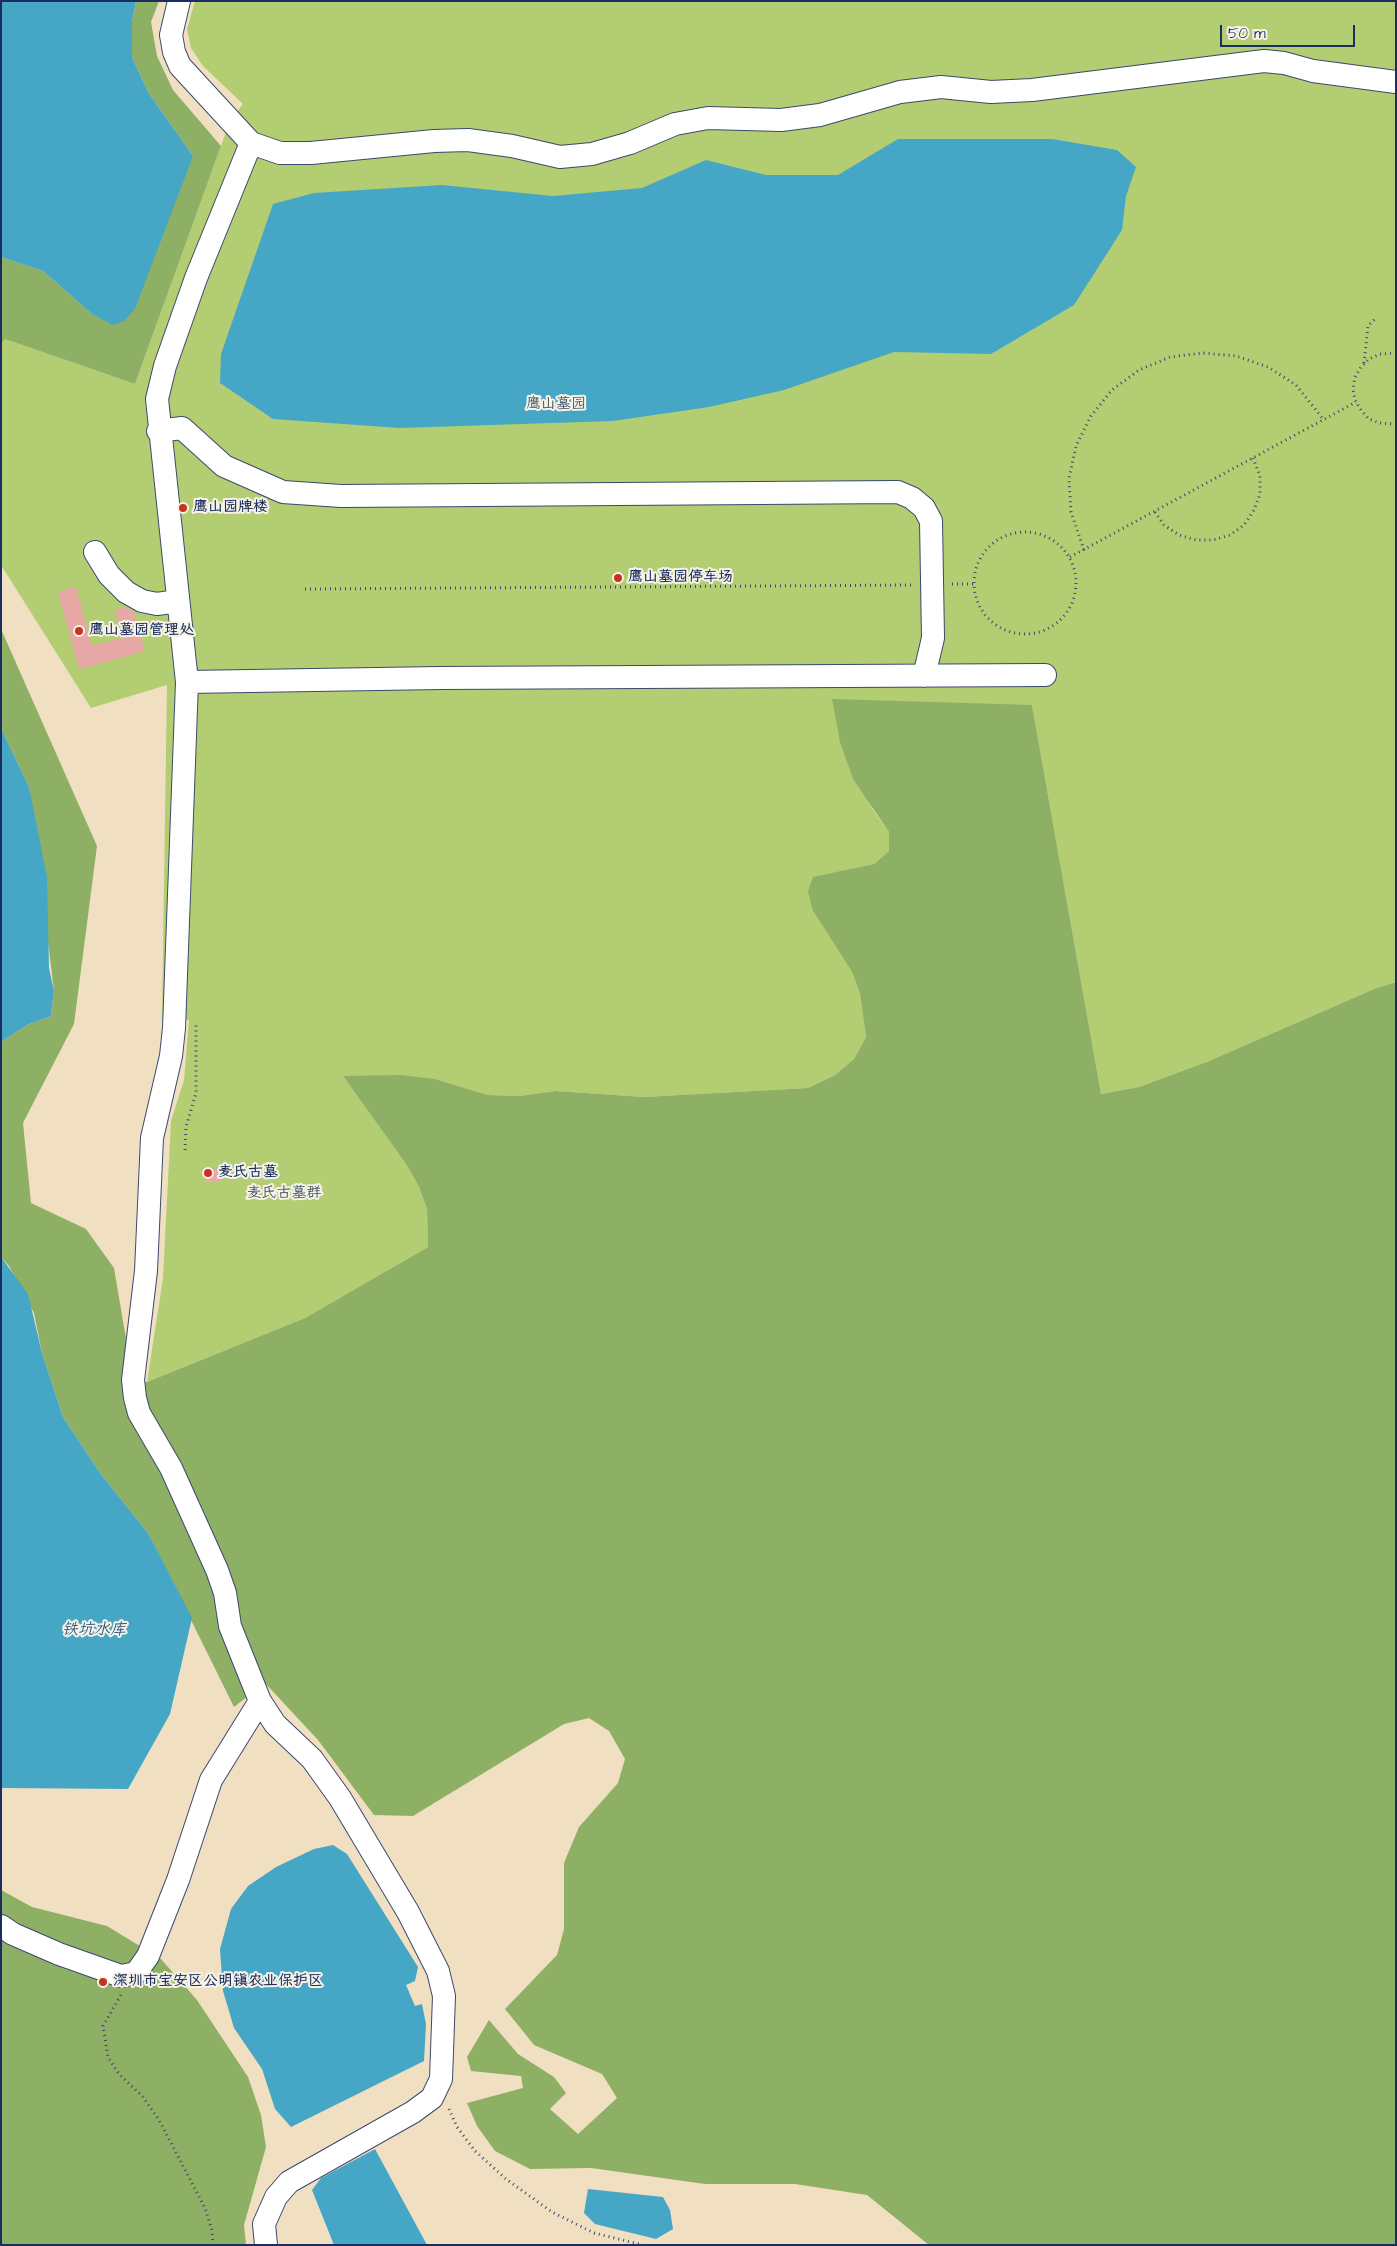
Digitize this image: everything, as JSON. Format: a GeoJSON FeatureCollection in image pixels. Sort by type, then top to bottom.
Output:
{"type":"FeatureCollection","features":[{"type":"Feature","properties":{"kind":"street"},"geometry":{"type":"LineString","coordinates":[[179,1],[171,35],[174,52],[180,66],[251,143],[280,153],[304,153],[434,141],[468,140],[512,146],[560,156],[592,154],[630,143],[675,124],[708,118],[781,120],[820,115],[900,92],[941,86],[991,92],[1032,90],[1264,61],[1284,63],[1313,72],[1396,82]]}},
{"type":"Feature","properties":{"kind":"street"},"geometry":{"type":"LineString","coordinates":[[251,143],[196,278],[165,366],[157,399],[158,431],[187,682],[174,1028],[171,1056],[152,1138],[145,1279],[133,1380],[139,1414],[171,1468],[217,1570],[225,1593],[230,1626],[260,1701],[275,1724],[312,1759],[340,1798],[408,1912],[438,1971],[444,1996],[441,2079],[432,2098],[426,2104],[289,2182],[276,2197],[264,2224],[266,2245]]}},
{"type":"Feature","properties":{"kind":"street"},"geometry":{"type":"LineString","coordinates":[[158,431],[182,428],[224,466],[283,492],[341,496],[898,492],[912,498],[924,508],[931,520],[933,638],[924,676]]}},
{"type":"Feature","properties":{"kind":"street"},"geometry":{"type":"LineString","coordinates":[[95,552],[109,575],[126,592],[142,601],[157,604],[178,602]]}},
{"type":"Feature","properties":{"kind":"street"},"geometry":{"type":"LineString","coordinates":[[187,682],[450,678],[1045,675]]}},
{"type":"Feature","properties":{"kind":"street"},"geometry":{"type":"LineString","coordinates":[[1,1926],[13,1934],[60,1954],[121,1976],[136,1973],[148,1956],[178,1880],[211,1780],[260,1701]]}},
{"type":"Feature","properties":{"kind":"path"},"geometry":{"type":"LineString","coordinates":[[1364,364],[1368,326],[1377,317]]}},
{"type":"Feature","properties":{"kind":"path"},"geometry":{"type":"LineString","coordinates":[[1084,550],[1071,512],[1069,478],[1076,446],[1091,416],[1112,390],[1139,370],[1170,358],[1203,352],[1236,356],[1268,367],[1296,385],[1324,420]]}},
{"type":"Feature","properties":{"kind":"path"},"geometry":{"type":"LineString","coordinates":[[1396,353],[1380,354],[1364,364],[1355,377],[1353,389],[1356,402],[1370,418],[1380,424],[1396,424]]}},
{"type":"Feature","properties":{"kind":"path"},"geometry":{"type":"LineString","coordinates":[[1070,557],[1356,402]]}},
{"type":"Feature","properties":{"kind":"path"},"geometry":{"type":"LineString","coordinates":[[1155,512],[1164,525],[1179,535],[1196,540],[1213,540],[1230,535],[1244,524],[1254,510],[1260,494],[1260,476],[1253,458]]}},
{"type":"Feature","properties":{"kind":"path"},"geometry":{"type":"LineString","coordinates":[[1028,532],[1045,536],[1059,545],[1070,557],[1076,573],[1076,590],[1071,606],[1061,620],[1047,629],[1031,634],[1014,633],[998,627],[985,616],[977,601],[974,584],[976,568],[984,552],[996,541],[1011,534],[1028,532]]}},
{"type":"Feature","properties":{"kind":"path"},"geometry":{"type":"LineString","coordinates":[[305,589],[974,584]]}},
{"type":"Feature","properties":{"kind":"path"},"geometry":{"type":"LineString","coordinates":[[184,1150],[186,1128],[196,1093],[196,1014]]}},
{"type":"Feature","properties":{"kind":"path"},"geometry":{"type":"LineString","coordinates":[[136,1973],[112,2008],[103,2026],[108,2057],[118,2074],[143,2097],[159,2120],[205,2208],[212,2230],[213,2245]]}},
{"type":"Feature","properties":{"kind":"path"},"geometry":{"type":"LineString","coordinates":[[441,2079],[448,2107],[457,2127],[475,2151],[506,2179],[552,2212],[586,2229],[643,2245]]}},
{"type":"Feature","properties":{"kind":"green space"},"geometry":{"type":"Polygon","coordinates":[[[136,1],[159,1],[151,22],[157,56],[173,90],[221,146],[135,384],[5,339],[1,344],[1,257],[43,271],[92,314],[193,156],[148,92],[132,57],[132,22],[136,1]]]}},
{"type":"Feature","properties":{"kind":"green space","name":"鹰山墓园"},"geometry":{"type":"Polygon","coordinates":[[[195,1],[1396,1],[1396,982],[1374,989],[1209,1061],[1139,1087],[1101,1094],[1032,705],[871,807],[889,832],[889,851],[874,864],[855,868],[813,911],[852,972],[860,994],[866,1037],[854,1059],[835,1075],[808,1088],[644,1097],[556,1091],[519,1096],[488,1095],[435,1079],[343,1076],[406,1164],[419,1187],[427,1209],[428,1247],[305,1318],[147,1382],[163,1278],[171,1121],[184,1080],[189,1020],[162,1019],[167,685],[91,708],[1,565],[1,344],[5,339],[135,384],[230,121],[243,104],[203,66],[191,48],[187,29],[195,1]]]}},
{"type":"Feature","properties":{"kind":"green space"},"geometry":{"type":"Polygon","coordinates":[[[1,629],[97,846],[74,1024],[23,1123],[31,1203],[86,1229],[114,1268],[133,1380],[147,1382],[305,1318],[428,1247],[427,1209],[419,1187],[406,1164],[343,1076],[400,1075],[435,1079],[488,1095],[519,1096],[556,1091],[644,1097],[808,1088],[835,1075],[854,1059],[866,1037],[860,994],[852,972],[813,911],[808,891],[813,877],[874,864],[889,851],[889,832],[853,779],[840,742],[832,699],[1032,705],[1101,1094],[1139,1087],[1209,1061],[1374,989],[1396,982],[1396,2245],[929,2245],[867,2195],[795,2184],[705,2184],[591,2168],[530,2169],[495,2151],[477,2126],[467,2103],[523,2088],[521,2076],[471,2071],[467,2057],[489,2020],[518,2054],[554,2077],[566,2093],[550,2109],[578,2134],[617,2098],[602,2074],[534,2045],[505,2009],[557,1955],[564,1929],[564,1863],[579,1827],[618,1783],[625,1759],[609,1731],[589,1718],[564,1724],[413,1816],[374,1815],[318,1740],[265,1683],[234,1707],[148,1533],[100,1473],[63,1417],[42,1353],[34,1313],[9,1266],[1,1257],[1,1042],[27,1025],[51,1016],[54,991],[29,787],[1,728],[1,629]]]}},
{"type":"Feature","properties":{"kind":"green space"},"geometry":{"type":"Polygon","coordinates":[[[1,1890],[32,1907],[107,1926],[161,1959],[197,2000],[248,2077],[261,2115],[266,2147],[244,2225],[246,2245],[1,2245],[1,1890]]]}},
{"type":"Feature","properties":{"kind":"water"},"geometry":{"type":"Polygon","coordinates":[[[1,1],[136,1],[132,22],[132,57],[148,92],[193,156],[135,309],[124,321],[113,325],[92,314],[43,271],[1,257],[1,1]]]}},
{"type":"Feature","properties":{"kind":"water"},"geometry":{"type":"Polygon","coordinates":[[[898,139],[1052,139],[1117,150],[1136,167],[1126,196],[1122,230],[1074,305],[991,354],[894,352],[784,390],[709,407],[613,421],[400,428],[273,419],[220,383],[221,354],[273,204],[314,193],[442,185],[553,196],[642,188],[706,160],[766,175],[838,175],[898,139]]]}},
{"type":"Feature","properties":{"kind":"water"},"geometry":{"type":"Polygon","coordinates":[[[1,728],[29,787],[47,877],[49,968],[54,991],[51,1016],[27,1025],[1,1042],[1,728]]]}},
{"type":"Feature","properties":{"kind":"water","name":"铁坑水库"},"geometry":{"type":"Polygon","coordinates":[[[1,1257],[28,1294],[42,1353],[63,1417],[100,1473],[148,1533],[192,1618],[170,1714],[128,1789],[1,1788],[1,1257]]]}},
{"type":"Feature","properties":{"kind":"water"},"geometry":{"type":"Polygon","coordinates":[[[333,1845],[347,1854],[418,1967],[415,1981],[406,1985],[415,2006],[422,2004],[426,2024],[424,2061],[291,2127],[275,2109],[262,2069],[234,2028],[223,1991],[220,1949],[231,1909],[248,1886],[276,1867],[314,1849],[333,1845]]]}},
{"type":"Feature","properties":{"kind":"water"},"geometry":{"type":"Polygon","coordinates":[[[375,2149],[427,2245],[334,2245],[312,2190],[321,2178],[375,2149]]]}},
{"type":"Feature","properties":{"kind":"water"},"geometry":{"type":"Polygon","coordinates":[[[588,2189],[663,2197],[670,2210],[673,2229],[656,2239],[595,2224],[584,2213],[588,2189]]]}},
{"type":"Feature","properties":{"kind":"building","name":"鹰山墓园管理处"},"geometry":{"type":"Polygon","coordinates":[[[76,587],[92,646],[123,638],[115,610],[126,607],[134,612],[145,651],[79,669],[58,592],[76,587]]]}},
{"type":"Feature","properties":{"kind":"building"},"geometry":{"type":"Polygon","coordinates":[[[205,1168],[222,1169],[221,1182],[205,1182],[205,1168]]]}},
{"type":"Feature","properties":{"kind":"place","name":"鹰山园牌楼"},"geometry":{"type":"Point","coordinates":[183,508]}},
{"type":"Feature","properties":{"kind":"place","name":"鹰山墓园停车场"},"geometry":{"type":"Point","coordinates":[618,578]}},
{"type":"Feature","properties":{"kind":"place","name":"鹰山墓园管理处"},"geometry":{"type":"Point","coordinates":[79,631]}},
{"type":"Feature","properties":{"kind":"place","name":"麦氏古墓"},"geometry":{"type":"Point","coordinates":[208,1173]}},
{"type":"Feature","properties":{"kind":"place","name":"深圳市宝安区公明镇农业保护区"},"geometry":{"type":"Point","coordinates":[103,1982]}},
{"type":"Feature","properties":{"kind":"park label","name":"麦氏古墓群"},"geometry":{"type":"Point","coordinates":[284,1194]}}]}
